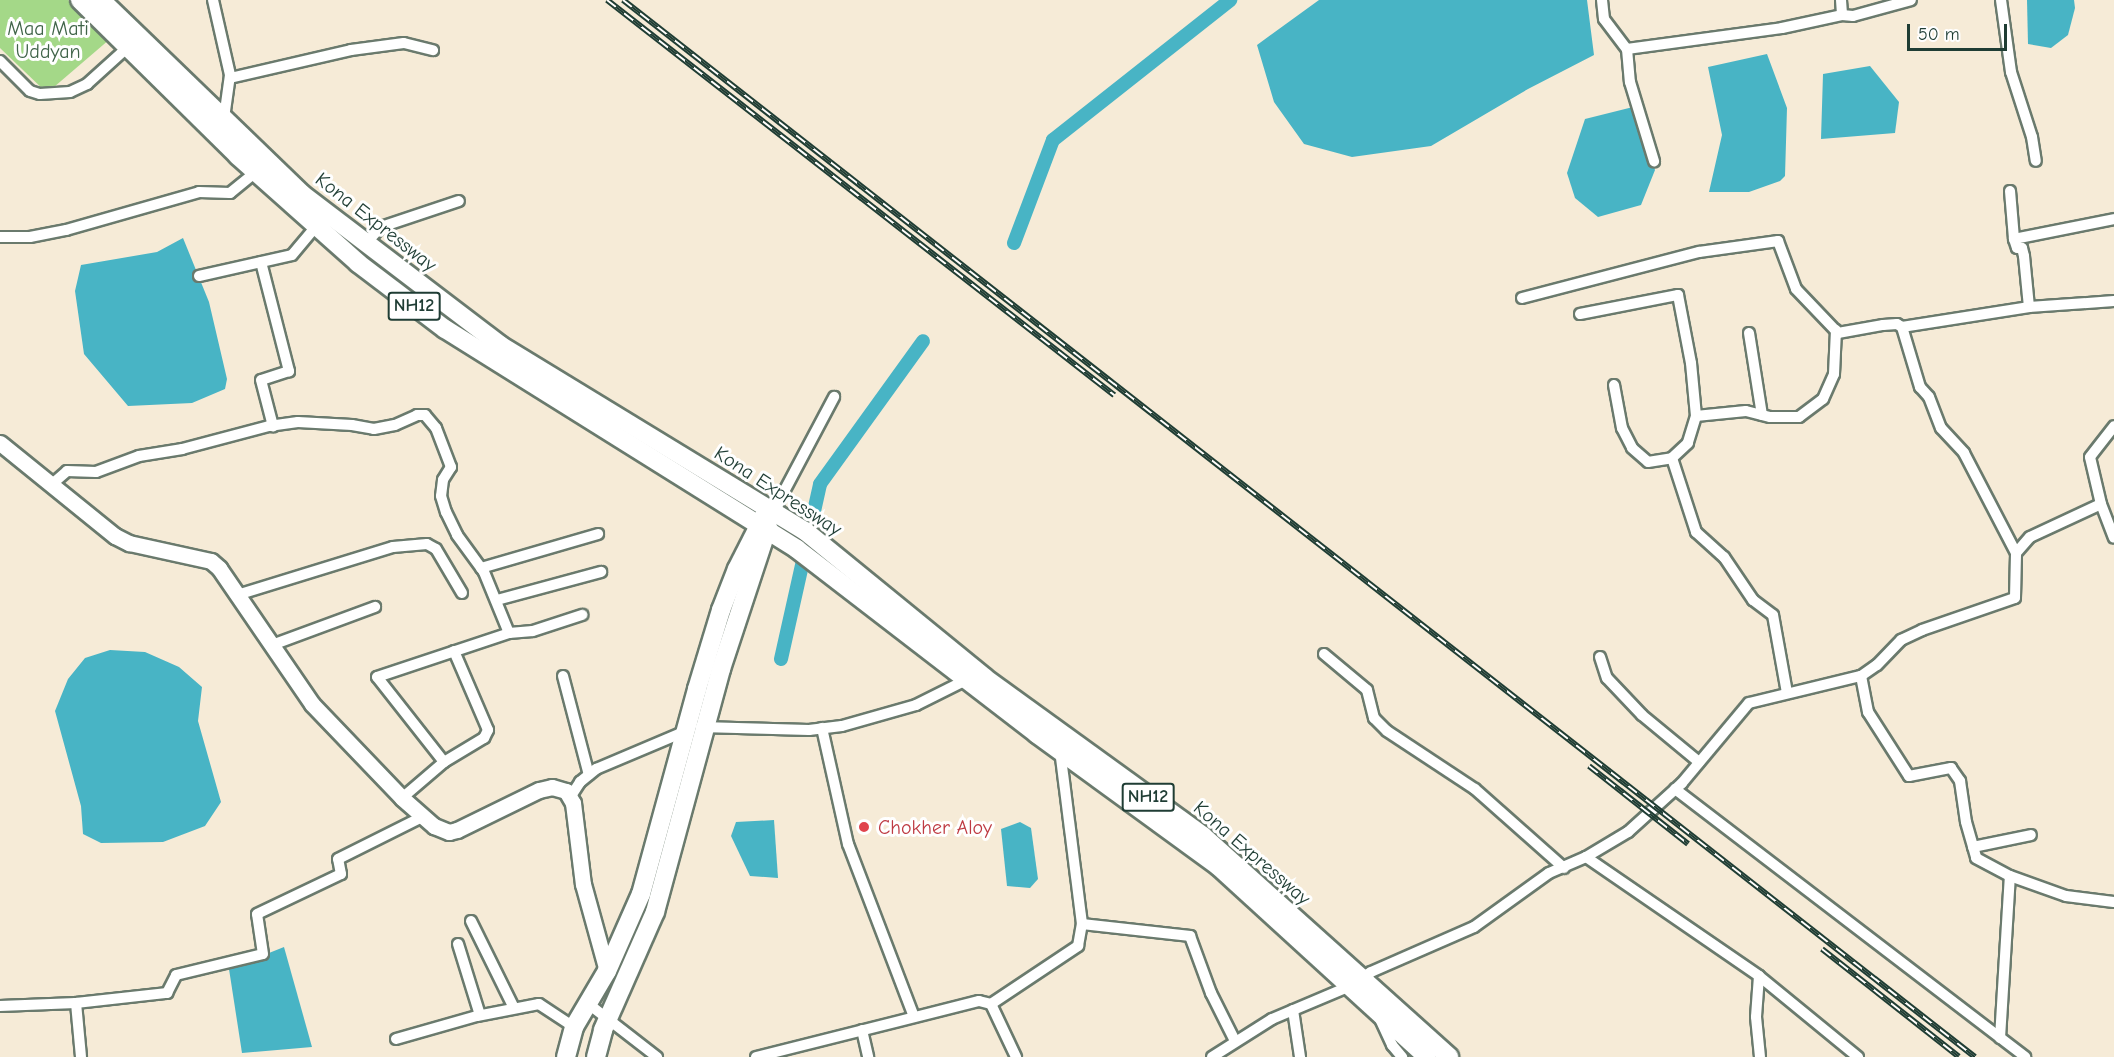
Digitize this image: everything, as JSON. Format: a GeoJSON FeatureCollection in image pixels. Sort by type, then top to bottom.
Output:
{"type":"FeatureCollection","features":[{"type":"Feature","properties":{"kind":"main road","name":"Kona Expressway"},"geometry":{"type":"LineString","coordinates":[[80,0],[256,172],[358,263],[445,329],[797,549],[1060,751],[1218,866],[1354,982],[1449,1057]]}},
{"type":"Feature","properties":{"kind":"main road","name":"Kona Expressway"},"geometry":{"type":"LineString","coordinates":[[101,0],[302,194],[500,345],[775,507],[985,678],[1203,836],[1354,982],[1377,1013],[1427,1057]]}},
{"type":"Feature","properties":{"kind":"main road"},"geometry":{"type":"LineString","coordinates":[[0,443],[115,536],[129,543],[211,561],[312,704],[402,798],[422,817],[441,830],[457,830],[539,790],[560,788],[570,796],[583,884],[607,971]]}},
{"type":"Feature","properties":{"kind":"main road"},"geometry":{"type":"LineString","coordinates":[[566,1057],[574,1027],[586,1002],[607,971],[641,894],[721,610],[737,569],[775,507]]}},
{"type":"Feature","properties":{"kind":"main road"},"geometry":{"type":"LineString","coordinates":[[596,1057],[608,1018],[655,912],[721,669],[763,528]]}},
{"type":"Feature","properties":{"kind":"street"},"geometry":{"type":"LineString","coordinates":[[213,0],[230,78],[224,118]]}},
{"type":"Feature","properties":{"kind":"street"},"geometry":{"type":"LineString","coordinates":[[1602,0],[1604,19],[1627,49],[1630,82],[1654,161]]}},
{"type":"Feature","properties":{"kind":"street"},"geometry":{"type":"LineString","coordinates":[[1841,0],[1842,15]]}},
{"type":"Feature","properties":{"kind":"street"},"geometry":{"type":"LineString","coordinates":[[1627,49],[1782,28],[1842,15],[1853,16],[1911,0]]}},
{"type":"Feature","properties":{"kind":"street"},"geometry":{"type":"LineString","coordinates":[[2001,0],[2011,72],[2032,137],[2036,161]]}},
{"type":"Feature","properties":{"kind":"street"},"geometry":{"type":"LineString","coordinates":[[230,78],[361,48],[404,43],[433,50]]}},
{"type":"Feature","properties":{"kind":"street"},"geometry":{"type":"LineString","coordinates":[[0,61],[30,91],[40,94],[70,92],[87,84],[128,47]]}},
{"type":"Feature","properties":{"kind":"street"},"geometry":{"type":"LineString","coordinates":[[0,237],[30,237],[66,230],[199,192],[230,193],[256,172]]}},
{"type":"Feature","properties":{"kind":"street"},"geometry":{"type":"LineString","coordinates":[[2010,191],[2014,239],[2017,248],[2022,248],[2024,256],[2029,307]]}},
{"type":"Feature","properties":{"kind":"street"},"geometry":{"type":"LineString","coordinates":[[366,243],[381,227],[459,201]]}},
{"type":"Feature","properties":{"kind":"street"},"geometry":{"type":"LineString","coordinates":[[2014,239],[2114,219]]}},
{"type":"Feature","properties":{"kind":"street"},"geometry":{"type":"LineString","coordinates":[[199,276],[292,255],[316,226]]}},
{"type":"Feature","properties":{"kind":"street"},"geometry":{"type":"LineString","coordinates":[[1522,298],[1699,252],[1778,241],[1796,289],[1838,333],[1883,324],[1897,324],[1902,327],[2029,307],[2114,301]]}},
{"type":"Feature","properties":{"kind":"street"},"geometry":{"type":"LineString","coordinates":[[261,262],[289,371],[261,380],[273,426]]}},
{"type":"Feature","properties":{"kind":"street"},"geometry":{"type":"LineString","coordinates":[[1580,314],[1678,295],[1691,363],[1696,416],[1688,443],[1672,458],[1660,462],[1648,462],[1632,448],[1622,428],[1614,385]]}},
{"type":"Feature","properties":{"kind":"street"},"geometry":{"type":"LineString","coordinates":[[1212,1057],[1272,1019],[1474,927],[1549,873],[1586,857],[1628,832],[1675,789],[1749,703],[1860,676],[1877,665],[1901,640],[1922,630],[2015,598],[2016,553],[1964,453],[1941,428],[1929,397],[1920,387],[1902,327]]}},
{"type":"Feature","properties":{"kind":"street"},"geometry":{"type":"LineString","coordinates":[[1696,416],[1746,411],[1762,415],[1799,417],[1822,399],[1834,374],[1836,330]]}},
{"type":"Feature","properties":{"kind":"street"},"geometry":{"type":"LineString","coordinates":[[1749,333],[1762,415]]}},
{"type":"Feature","properties":{"kind":"street"},"geometry":{"type":"LineString","coordinates":[[775,507],[834,397]]}},
{"type":"Feature","properties":{"kind":"street"},"geometry":{"type":"LineString","coordinates":[[51,485],[67,471],[96,472],[139,456],[182,449],[273,426],[298,422],[352,425],[374,429],[395,425],[417,415],[425,416],[436,428],[451,467],[443,480],[441,496],[446,512],[457,535],[482,568],[509,633]]}},
{"type":"Feature","properties":{"kind":"street"},"geometry":{"type":"LineString","coordinates":[[2114,426],[2090,457],[2100,504],[2114,538]]}},
{"type":"Feature","properties":{"kind":"street"},"geometry":{"type":"LineString","coordinates":[[1672,458],[1696,532],[1724,557],[1753,600],[1773,615],[1787,693]]}},
{"type":"Feature","properties":{"kind":"street"},"geometry":{"type":"LineString","coordinates":[[2016,553],[2030,537],[2100,504]]}},
{"type":"Feature","properties":{"kind":"street"},"geometry":{"type":"LineString","coordinates":[[482,568],[598,534]]}},
{"type":"Feature","properties":{"kind":"street"},"geometry":{"type":"LineString","coordinates":[[237,595],[393,548],[427,544],[436,549],[462,593]]}},
{"type":"Feature","properties":{"kind":"street"},"geometry":{"type":"LineString","coordinates":[[497,600],[601,572]]}},
{"type":"Feature","properties":{"kind":"street"},"geometry":{"type":"LineString","coordinates":[[272,645],[375,607]]}},
{"type":"Feature","properties":{"kind":"street"},"geometry":{"type":"LineString","coordinates":[[444,762],[377,677],[509,633],[533,631],[582,615]]}},
{"type":"Feature","properties":{"kind":"street"},"geometry":{"type":"LineString","coordinates":[[402,798],[444,762],[484,738],[488,730],[454,651]]}},
{"type":"Feature","properties":{"kind":"street"},"geometry":{"type":"LineString","coordinates":[[1324,654],[1367,690],[1374,718],[1387,731],[1475,789],[1564,868]]}},
{"type":"Feature","properties":{"kind":"street"},"geometry":{"type":"LineString","coordinates":[[1600,657],[1607,678],[1642,715],[1699,762]]}},
{"type":"Feature","properties":{"kind":"street"},"geometry":{"type":"LineString","coordinates":[[563,676],[589,775]]}},
{"type":"Feature","properties":{"kind":"street"},"geometry":{"type":"LineString","coordinates":[[1860,676],[1868,712],[1909,776],[1951,768],[1960,781],[1966,822],[1976,858],[2010,876],[2066,896],[2114,902]]}},
{"type":"Feature","properties":{"kind":"street"},"geometry":{"type":"LineString","coordinates":[[570,796],[596,769],[685,732],[706,726],[822,728],[842,726],[908,708],[966,680]]}},
{"type":"Feature","properties":{"kind":"street"},"geometry":{"type":"LineString","coordinates":[[822,728],[848,844],[914,1017]]}},
{"type":"Feature","properties":{"kind":"street"},"geometry":{"type":"LineString","coordinates":[[756,1057],[979,1001],[991,1004],[1078,946],[1082,924],[1060,751]]}},
{"type":"Feature","properties":{"kind":"street"},"geometry":{"type":"LineString","coordinates":[[1675,789],[2025,1057]]}},
{"type":"Feature","properties":{"kind":"street"},"geometry":{"type":"LineString","coordinates":[[0,1006],[76,1003],[167,993],[176,975],[263,954],[257,914],[340,874],[338,859],[422,817]]}},
{"type":"Feature","properties":{"kind":"street"},"geometry":{"type":"LineString","coordinates":[[1973,847],[2031,835]]}},
{"type":"Feature","properties":{"kind":"street"},"geometry":{"type":"LineString","coordinates":[[1586,857],[1759,976],[1858,1057]]}},
{"type":"Feature","properties":{"kind":"street"},"geometry":{"type":"LineString","coordinates":[[2000,1038],[2010,876]]}},
{"type":"Feature","properties":{"kind":"street"},"geometry":{"type":"LineString","coordinates":[[471,921],[514,1008]]}},
{"type":"Feature","properties":{"kind":"street"},"geometry":{"type":"LineString","coordinates":[[1082,924],[1190,936],[1211,993],[1235,1041]]}},
{"type":"Feature","properties":{"kind":"street"},"geometry":{"type":"LineString","coordinates":[[458,944],[480,1015]]}},
{"type":"Feature","properties":{"kind":"street"},"geometry":{"type":"LineString","coordinates":[[1759,976],[1756,1017],[1760,1057]]}},
{"type":"Feature","properties":{"kind":"street"},"geometry":{"type":"LineString","coordinates":[[586,1002],[656,1057]]}},
{"type":"Feature","properties":{"kind":"street"},"geometry":{"type":"LineString","coordinates":[[76,1003],[81,1057]]}},
{"type":"Feature","properties":{"kind":"street"},"geometry":{"type":"LineString","coordinates":[[396,1039],[480,1015],[542,1004],[551,1014],[574,1027]]}},
{"type":"Feature","properties":{"kind":"street"},"geometry":{"type":"LineString","coordinates":[[991,1004],[1016,1057]]}},
{"type":"Feature","properties":{"kind":"street"},"geometry":{"type":"LineString","coordinates":[[1293,1010],[1300,1057]]}},
{"type":"Feature","properties":{"kind":"street"},"geometry":{"type":"LineString","coordinates":[[1377,1013],[1392,1045],[1402,1057]]}},
{"type":"Feature","properties":{"kind":"street"},"geometry":{"type":"LineString","coordinates":[[862,1030],[868,1057]]}},
{"type":"Feature","properties":{"kind":"green space","name":"Maa Mati Uddyan"},"geometry":{"type":"Polygon","coordinates":[[[0,0],[68,0],[110,39],[47,93],[0,48],[0,0]]]}},
{"type":"Feature","properties":{"kind":"water"},"geometry":{"type":"Polygon","coordinates":[[[1319,0],[1587,0],[1594,55],[1528,89],[1431,146],[1352,157],[1304,144],[1274,102],[1257,45],[1319,0]]]}},
{"type":"Feature","properties":{"kind":"water"},"geometry":{"type":"Polygon","coordinates":[[[2027,0],[2074,0],[2075,8],[2068,35],[2051,48],[2028,44],[2027,0]]]}},
{"type":"Feature","properties":{"kind":"water"},"geometry":{"type":"Polygon","coordinates":[[[1767,54],[1787,108],[1785,176],[1780,181],[1749,192],[1709,192],[1722,135],[1708,67],[1767,54]]]}},
{"type":"Feature","properties":{"kind":"water"},"geometry":{"type":"Polygon","coordinates":[[[1870,66],[1899,102],[1895,133],[1821,139],[1823,74],[1870,66]]]}},
{"type":"Feature","properties":{"kind":"water"},"geometry":{"type":"Polygon","coordinates":[[[1633,107],[1655,170],[1641,205],[1598,217],[1575,198],[1567,173],[1585,119],[1633,107]]]}},
{"type":"Feature","properties":{"kind":"water"},"geometry":{"type":"Polygon","coordinates":[[[183,238],[209,302],[227,379],[225,389],[192,403],[128,406],[84,354],[75,291],[81,265],[157,252],[183,238]]]}},
{"type":"Feature","properties":{"kind":"water"},"geometry":{"type":"Polygon","coordinates":[[[110,650],[145,652],[179,667],[202,687],[198,721],[221,802],[205,826],[163,842],[101,843],[83,834],[81,806],[55,711],[68,679],[85,658],[110,650]]]}},
{"type":"Feature","properties":{"kind":"water"},"geometry":{"type":"Polygon","coordinates":[[[774,820],[778,878],[750,876],[731,836],[736,822],[774,820]]]}},
{"type":"Feature","properties":{"kind":"water"},"geometry":{"type":"Polygon","coordinates":[[[1020,822],[1031,828],[1038,879],[1030,888],[1007,886],[1001,829],[1020,822]]]}},
{"type":"Feature","properties":{"kind":"water"},"geometry":{"type":"Polygon","coordinates":[[[284,947],[312,1047],[242,1053],[229,969],[284,947]]]}},
{"type":"Feature","properties":{"kind":"waterway"},"geometry":{"type":"LineString","coordinates":[[1014,243],[1053,140],[1230,0]]}},
{"type":"Feature","properties":{"kind":"waterway"},"geometry":{"type":"LineString","coordinates":[[781,659],[820,484],[923,341]]}},
{"type":"Feature","properties":{"kind":"railway"},"geometry":{"type":"LineString","coordinates":[[607,0],[1114,395]]}},
{"type":"Feature","properties":{"kind":"railway"},"geometry":{"type":"LineString","coordinates":[[623,0],[1975,1057]]}},
{"type":"Feature","properties":{"kind":"railway"},"geometry":{"type":"LineString","coordinates":[[1589,766],[1688,844]]}},
{"type":"Feature","properties":{"kind":"railway"},"geometry":{"type":"LineString","coordinates":[[1822,949],[1959,1057]]}},
{"type":"Feature","properties":{"kind":"place","name":"Chokher Aloy"},"geometry":{"type":"Point","coordinates":[864,827]}}]}
